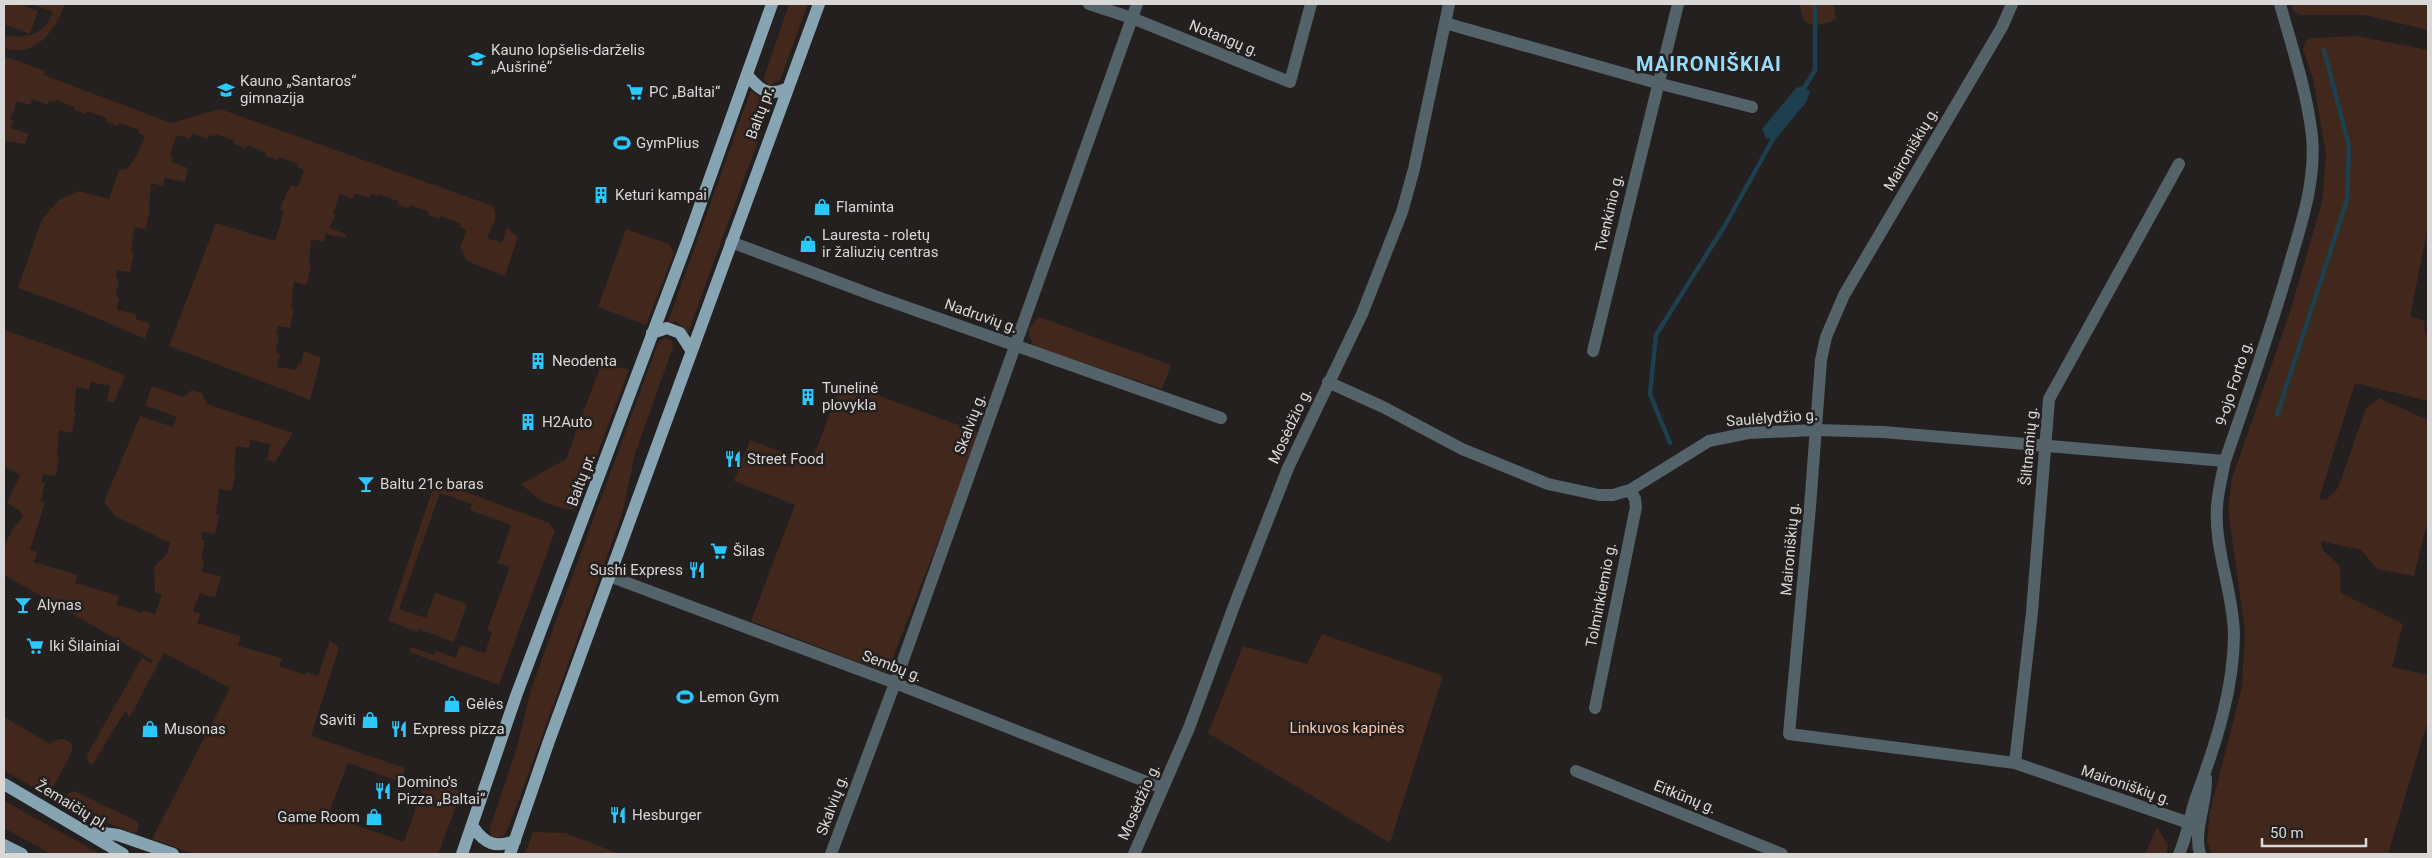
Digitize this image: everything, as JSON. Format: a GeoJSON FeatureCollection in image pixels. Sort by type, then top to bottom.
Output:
{"type":"FeatureCollection","features":[{"type":"Feature","properties":{"kind":"main road","name":"Baltų pr."},"geometry":{"type":"LineString","coordinates":[[465,848],[516,696],[652,333],[772,4]]}},
{"type":"Feature","properties":{"kind":"main road","name":"Baltų pr."},"geometry":{"type":"LineString","coordinates":[[510,854],[691,350],[819,4]]}},
{"type":"Feature","properties":{"kind":"main road"},"geometry":{"type":"LineString","coordinates":[[747,75],[762,90],[769,93],[786,89]]}},
{"type":"Feature","properties":{"kind":"main road"},"geometry":{"type":"LineString","coordinates":[[652,333],[667,328],[680,333],[691,350]]}},
{"type":"Feature","properties":{"kind":"main road","name":"Žemaičių pl."},"geometry":{"type":"LineString","coordinates":[[4,784],[123,854]]}},
{"type":"Feature","properties":{"kind":"main road"},"geometry":{"type":"LineString","coordinates":[[472,827],[485,842],[492,845],[502,845],[515,841]]}},
{"type":"Feature","properties":{"kind":"main road"},"geometry":{"type":"LineString","coordinates":[[80,830],[118,835],[173,854]]}},
{"type":"Feature","properties":{"kind":"main road"},"geometry":{"type":"LineString","coordinates":[[4,844],[22,854]]}},
{"type":"Feature","properties":{"kind":"main road"},"geometry":{"type":"LineString","coordinates":[[457,854],[465,848]]}},
{"type":"Feature","properties":{"kind":"street","name":"Notangų g."},"geometry":{"type":"LineString","coordinates":[[1089,4],[1132,18],[1290,82],[1311,4]]}},
{"type":"Feature","properties":{"kind":"street","name":"Skalvių g."},"geometry":{"type":"LineString","coordinates":[[831,854],[895,683],[1137,4]]}},
{"type":"Feature","properties":{"kind":"street","name":"Mosėdžio g."},"geometry":{"type":"LineString","coordinates":[[1134,854],[1190,728],[1265,523],[1328,382],[1362,314],[1402,212],[1414,169],[1449,4]]}},
{"type":"Feature","properties":{"kind":"street","name":"Tvenkinio g."},"geometry":{"type":"LineString","coordinates":[[1593,351],[1657,83],[1678,4]]}},
{"type":"Feature","properties":{"kind":"street","name":"Maironiškių g."},"geometry":{"type":"LineString","coordinates":[[2012,4],[2002,27],[1849,287],[1832,320],[1821,360],[1810,507],[1789,734],[2016,763],[2194,827]]}},
{"type":"Feature","properties":{"kind":"street","name":"9-ojo Forto g."},"geometry":{"type":"LineString","coordinates":[[2200,854],[2194,827],[2197,793],[2206,776],[2229,684],[2233,655],[2234,632],[2218,531],[2217,507],[2225,461],[2282,289],[2303,218],[2311,178],[2312,137],[2306,104],[2280,4]]}},
{"type":"Feature","properties":{"kind":"street"},"geometry":{"type":"LineString","coordinates":[[1445,23],[1657,83],[1752,107]]}},
{"type":"Feature","properties":{"kind":"street","name":"Šiltnamių g."},"geometry":{"type":"LineString","coordinates":[[2016,763],[2032,612],[2049,399],[2179,164]]}},
{"type":"Feature","properties":{"kind":"street","name":"Nadruvių g."},"geometry":{"type":"LineString","coordinates":[[731,242],[875,296],[1222,418]]}},
{"type":"Feature","properties":{"kind":"street","name":"Saulėlydžio g."},"geometry":{"type":"LineString","coordinates":[[1328,382],[1383,407],[1462,449],[1548,484],[1599,495],[1613,495],[1630,490],[1709,441],[1748,433],[1815,430],[1883,432],[2225,461]]}},
{"type":"Feature","properties":{"kind":"street","name":"Tolminkiemio g."},"geometry":{"type":"LineString","coordinates":[[1595,708],[1636,507],[1635,499],[1630,490]]}},
{"type":"Feature","properties":{"kind":"street","name":"Sembų g."},"geometry":{"type":"LineString","coordinates":[[610,576],[895,683],[1162,788]]}},
{"type":"Feature","properties":{"kind":"street","name":"Eitkūnų g."},"geometry":{"type":"LineString","coordinates":[[1576,771],[1782,854]]}},
{"type":"Feature","properties":{"kind":"street","name":"9-ojo Forto g."},"geometry":{"type":"LineString","coordinates":[[2179,854],[2194,827]]}},
{"type":"Feature","properties":{"kind":"green space"},"geometry":{"type":"Polygon","coordinates":[[[4,4],[18,4],[38,11],[30,34],[4,24],[4,4]]]}},
{"type":"Feature","properties":{"kind":"green space"},"geometry":{"type":"Polygon","coordinates":[[[32,4],[65,4],[50,32],[35,46],[15,50],[4,48],[4,35],[20,37],[34,34],[45,26],[49,20],[53,12],[32,4]]]}},
{"type":"Feature","properties":{"kind":"green space"},"geometry":{"type":"Polygon","coordinates":[[[789,4],[808,4],[780,80],[769,86],[764,77],[789,4]]]}},
{"type":"Feature","properties":{"kind":"green space"},"geometry":{"type":"Polygon","coordinates":[[[1799,4],[1834,4],[1836,20],[1815,26],[1804,21],[1799,4]]]}},
{"type":"Feature","properties":{"kind":"green space"},"geometry":{"type":"Polygon","coordinates":[[[2292,4],[2428,4],[2428,30],[2364,15],[2301,15],[2293,11],[2292,4]]]}},
{"type":"Feature","properties":{"kind":"green space"},"geometry":{"type":"Polygon","coordinates":[[[2357,36],[2428,50],[2428,226],[2410,317],[2424,320],[2425,335],[2428,335],[2428,401],[2355,383],[2319,499],[2326,500],[2338,488],[2366,408],[2379,398],[2428,420],[2428,519],[2414,576],[2377,569],[2361,550],[2321,541],[2322,549],[2340,566],[2341,593],[2403,624],[2392,667],[2428,675],[2428,720],[2388,854],[2212,854],[2207,841],[2210,812],[2242,687],[2245,631],[2228,509],[2232,478],[2290,312],[2322,202],[2326,154],[2313,79],[2303,49],[2306,41],[2312,38],[2357,36]]]}},
{"type":"Feature","properties":{"kind":"green space"},"geometry":{"type":"Polygon","coordinates":[[[4,56],[45,71],[44,75],[171,123],[220,109],[493,206],[496,217],[487,238],[502,243],[507,228],[518,237],[505,276],[467,261],[460,247],[467,230],[460,227],[461,224],[441,216],[440,219],[428,215],[429,212],[410,205],[408,208],[397,204],[398,201],[378,194],[377,196],[371,194],[369,198],[355,193],[352,199],[340,194],[333,213],[336,215],[329,228],[346,234],[345,238],[326,234],[324,242],[311,239],[309,264],[311,264],[307,285],[294,282],[291,308],[294,309],[290,328],[278,326],[276,334],[279,335],[276,353],[280,354],[277,367],[296,370],[298,363],[301,364],[304,351],[321,358],[310,400],[169,346],[216,223],[275,241],[284,212],[280,208],[291,185],[298,187],[304,170],[298,167],[298,164],[279,157],[277,160],[266,156],[266,153],[247,145],[246,149],[234,144],[235,141],[216,134],[214,137],[209,135],[207,139],[192,133],[190,139],[177,135],[170,154],[173,156],[171,162],[188,168],[185,182],[165,178],[163,186],[151,183],[150,208],[146,229],[134,227],[131,253],[134,253],[130,272],[117,270],[116,278],[119,279],[116,297],[119,298],[117,310],[136,314],[136,319],[150,323],[145,339],[76,309],[18,288],[42,219],[59,200],[78,191],[109,199],[119,170],[127,169],[138,153],[145,136],[138,133],[139,130],[119,123],[118,126],[106,122],[107,118],[87,111],[86,114],[75,110],[75,107],[56,100],[54,103],[49,101],[47,105],[32,99],[30,105],[17,101],[10,120],[14,121],[11,128],[29,134],[25,144],[6,141],[4,148],[4,56]]]}},
{"type":"Feature","properties":{"kind":"green space"},"geometry":{"type":"Polygon","coordinates":[[[751,90],[761,99],[772,102],[688,333],[677,322],[668,322],[751,90]]]}},
{"type":"Feature","properties":{"kind":"green space"},"geometry":{"type":"Polygon","coordinates":[[[626,229],[669,244],[674,253],[646,325],[598,307],[626,229]]]}},
{"type":"Feature","properties":{"kind":"green space"},"geometry":{"type":"Polygon","coordinates":[[[1039,317],[1171,365],[1162,389],[1035,347],[1030,338],[1029,328],[1039,317]]]}},
{"type":"Feature","properties":{"kind":"green space"},"geometry":{"type":"Polygon","coordinates":[[[4,330],[62,350],[123,374],[125,377],[114,402],[107,402],[110,386],[91,382],[89,390],[76,387],[74,412],[76,412],[72,433],[59,430],[57,457],[59,457],[56,476],[43,474],[41,482],[45,483],[41,501],[45,502],[30,550],[37,552],[34,562],[78,575],[75,583],[119,596],[116,604],[142,613],[143,610],[155,614],[162,595],[155,593],[154,567],[167,554],[170,543],[115,516],[104,502],[140,416],[173,427],[177,417],[145,405],[152,386],[183,397],[192,390],[202,393],[207,404],[293,433],[275,462],[267,460],[270,444],[251,440],[249,448],[236,446],[234,470],[236,470],[232,491],[219,489],[216,515],[219,515],[215,534],[203,532],[201,540],[205,541],[201,559],[204,560],[202,572],[221,576],[215,598],[200,593],[193,611],[200,614],[197,623],[241,636],[238,646],[282,658],[279,666],[305,675],[306,672],[318,676],[330,640],[339,648],[311,736],[405,768],[401,782],[348,763],[328,815],[404,842],[422,790],[417,788],[419,780],[426,776],[462,791],[438,854],[194,854],[152,839],[230,688],[164,653],[129,718],[126,710],[92,765],[88,762],[87,755],[142,658],[151,663],[153,660],[4,575],[6,544],[12,531],[23,517],[19,510],[7,503],[20,475],[4,466],[4,330]]]}},
{"type":"Feature","properties":{"kind":"green space"},"geometry":{"type":"Polygon","coordinates":[[[664,338],[672,340],[673,347],[635,454],[622,515],[520,797],[505,835],[495,839],[491,836],[490,828],[517,747],[531,689],[658,343],[664,338]]]}},
{"type":"Feature","properties":{"kind":"green space"},"geometry":{"type":"Polygon","coordinates":[[[602,362],[629,370],[578,505],[572,510],[540,500],[520,485],[566,459],[602,362]]]}},
{"type":"Feature","properties":{"kind":"green space"},"geometry":{"type":"Polygon","coordinates":[[[842,382],[980,433],[887,673],[751,621],[795,505],[734,481],[750,440],[811,463],[842,382]]]}},
{"type":"Feature","properties":{"kind":"green space"},"geometry":{"type":"Polygon","coordinates":[[[439,482],[549,523],[555,531],[499,685],[409,652],[412,647],[434,655],[436,651],[456,658],[460,645],[485,653],[492,632],[487,630],[510,567],[498,563],[511,525],[470,510],[472,504],[440,493],[399,609],[426,618],[435,593],[467,604],[454,642],[419,629],[417,632],[388,621],[435,483],[439,482]]]}},
{"type":"Feature","properties":{"kind":"green space","name":"Linkuvos kapinės"},"geometry":{"type":"Polygon","coordinates":[[[1322,634],[1443,676],[1390,843],[1208,733],[1243,646],[1307,664],[1322,634]]]}},
{"type":"Feature","properties":{"kind":"green space"},"geometry":{"type":"Polygon","coordinates":[[[4,717],[50,744],[56,740],[64,739],[72,745],[72,752],[51,791],[41,792],[4,770],[4,717]]]}},
{"type":"Feature","properties":{"kind":"green space"},"geometry":{"type":"Polygon","coordinates":[[[74,791],[137,821],[139,824],[136,834],[69,808],[66,798],[69,793],[74,791]]]}},
{"type":"Feature","properties":{"kind":"green space"},"geometry":{"type":"Polygon","coordinates":[[[4,801],[100,854],[51,854],[4,828],[4,801]]]}},
{"type":"Feature","properties":{"kind":"green space"},"geometry":{"type":"Polygon","coordinates":[[[2157,827],[2168,845],[2166,854],[2145,854],[2157,827]]]}},
{"type":"Feature","properties":{"kind":"green space"},"geometry":{"type":"Polygon","coordinates":[[[533,832],[565,833],[620,854],[525,854],[533,832]]]}},
{"type":"Feature","properties":{"kind":"water"},"geometry":{"type":"Polygon","coordinates":[[[1803,86],[1810,91],[1807,101],[1776,139],[1766,138],[1762,129],[1796,88],[1803,86]]]}},
{"type":"Feature","properties":{"kind":"waterway"},"geometry":{"type":"LineString","coordinates":[[1803,90],[1815,70],[1815,4]]}},
{"type":"Feature","properties":{"kind":"waterway"},"geometry":{"type":"LineString","coordinates":[[2277,415],[2347,200],[2349,146],[2324,50]]}},
{"type":"Feature","properties":{"kind":"waterway"},"geometry":{"type":"LineString","coordinates":[[1670,443],[1650,394],[1656,335],[1727,222],[1774,137]]}},
{"type":"Feature","properties":{"kind":"place","name":"Kauno lopšelis-darželis „Aušrinė“"},"geometry":{"type":"Point","coordinates":[477,59]}},
{"type":"Feature","properties":{"kind":"place","name":"Kauno „Santaros“ gimnazija"},"geometry":{"type":"Point","coordinates":[226,90]}},
{"type":"Feature","properties":{"kind":"place","name":"PC „Baltai“"},"geometry":{"type":"Point","coordinates":[635,92]}},
{"type":"Feature","properties":{"kind":"place","name":"GymPlius"},"geometry":{"type":"Point","coordinates":[622,143]}},
{"type":"Feature","properties":{"kind":"place","name":"Keturi kampai"},"geometry":{"type":"Point","coordinates":[601,195]}},
{"type":"Feature","properties":{"kind":"place","name":"Flaminta"},"geometry":{"type":"Point","coordinates":[822,207]}},
{"type":"Feature","properties":{"kind":"place","name":"Lauresta - roletų ir žaliuzių centras"},"geometry":{"type":"Point","coordinates":[808,244]}},
{"type":"Feature","properties":{"kind":"place","name":"Neodenta"},"geometry":{"type":"Point","coordinates":[538,361]}},
{"type":"Feature","properties":{"kind":"place","name":"Tunelinė plovykla"},"geometry":{"type":"Point","coordinates":[808,397]}},
{"type":"Feature","properties":{"kind":"place","name":"H2Auto"},"geometry":{"type":"Point","coordinates":[528,422]}},
{"type":"Feature","properties":{"kind":"place","name":"Street Food"},"geometry":{"type":"Point","coordinates":[733,459]}},
{"type":"Feature","properties":{"kind":"place","name":"Baltu 21c baras"},"geometry":{"type":"Point","coordinates":[366,484]}},
{"type":"Feature","properties":{"kind":"place","name":"Šilas"},"geometry":{"type":"Point","coordinates":[719,551]}},
{"type":"Feature","properties":{"kind":"place","name":"Sushi Express"},"geometry":{"type":"Point","coordinates":[697,570]}},
{"type":"Feature","properties":{"kind":"place","name":"Alynas"},"geometry":{"type":"Point","coordinates":[23,605]}},
{"type":"Feature","properties":{"kind":"place","name":"Iki Šilainiai"},"geometry":{"type":"Point","coordinates":[35,646]}},
{"type":"Feature","properties":{"kind":"place","name":"Lemon Gym"},"geometry":{"type":"Point","coordinates":[685,697]}},
{"type":"Feature","properties":{"kind":"place","name":"Gėlės"},"geometry":{"type":"Point","coordinates":[452,704]}},
{"type":"Feature","properties":{"kind":"place","name":"Saviti"},"geometry":{"type":"Point","coordinates":[370,720]}},
{"type":"Feature","properties":{"kind":"place","name":"Musonas"},"geometry":{"type":"Point","coordinates":[150,729]}},
{"type":"Feature","properties":{"kind":"place","name":"Express pizza"},"geometry":{"type":"Point","coordinates":[399,729]}},
{"type":"Feature","properties":{"kind":"place","name":"Domino's Pizza „Baltai“"},"geometry":{"type":"Point","coordinates":[383,791]}},
{"type":"Feature","properties":{"kind":"place","name":"Hesburger"},"geometry":{"type":"Point","coordinates":[618,815]}},
{"type":"Feature","properties":{"kind":"place","name":"Game Room"},"geometry":{"type":"Point","coordinates":[374,817]}},
{"type":"Feature","properties":{"kind":"district","name":"MAIRONIŠKIAI"},"geometry":{"type":"Point","coordinates":[1709,64]}}]}
